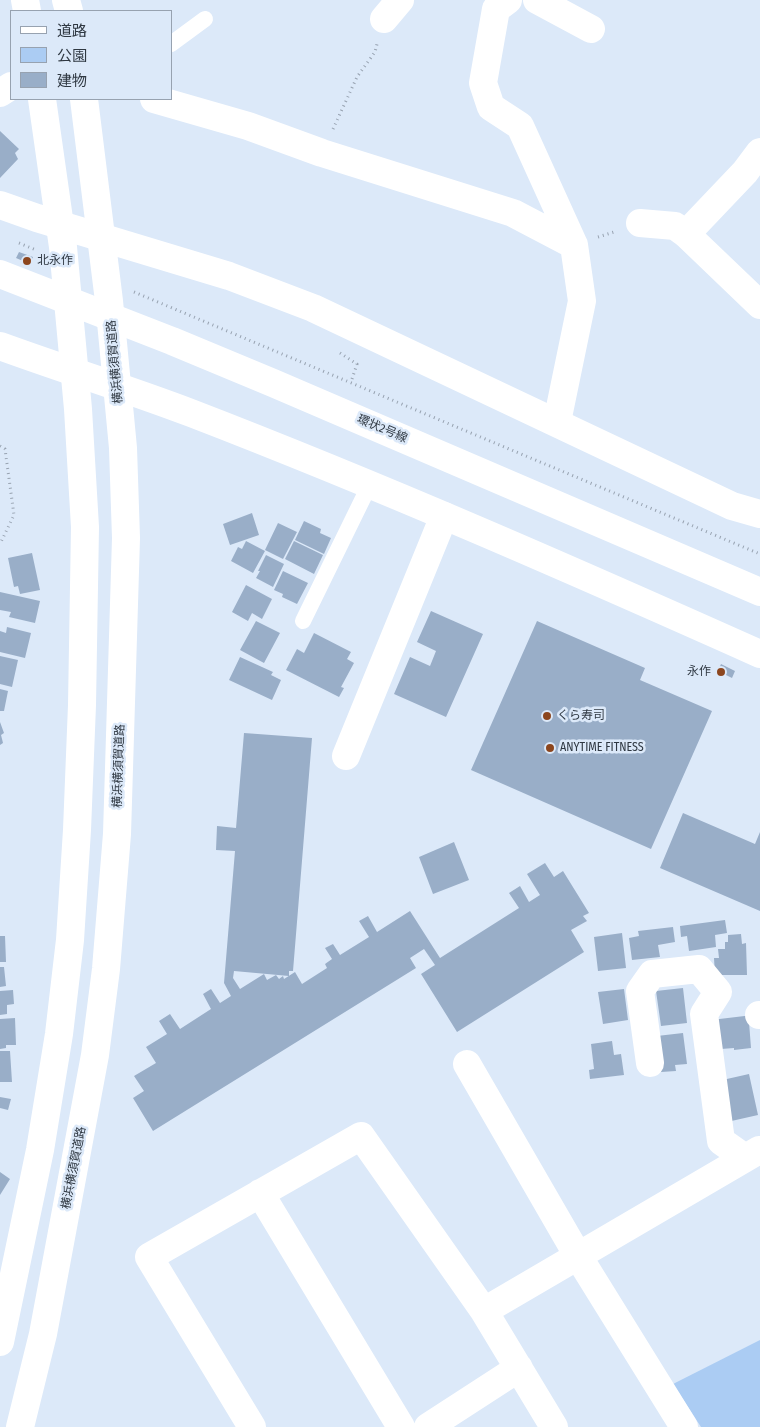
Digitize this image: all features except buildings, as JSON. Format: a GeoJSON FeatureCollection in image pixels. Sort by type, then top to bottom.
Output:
{"type":"FeatureCollection","features":[{"type":"Feature","properties":{"kind":"main road"},"geometry":{"type":"LineString","coordinates":[[508,0],[496,9],[484,83],[491,107],[520,126],[574,245],[582,301],[557,422]]}},
{"type":"Feature","properties":{"kind":"main road"},"geometry":{"type":"LineString","coordinates":[[537,0],[591,29]]}},
{"type":"Feature","properties":{"kind":"main road"},"geometry":{"type":"LineString","coordinates":[[0,1342],[40,1150],[59,1034],[70,940],[78,830],[85,527],[78,408],[63,247],[42,100]]}},
{"type":"Feature","properties":{"kind":"main road","name":"横浜横須賀道路"},"geometry":{"type":"LineString","coordinates":[[20,1427],[43,1334],[95,1054],[106,969],[117,834],[126,538],[123,448],[110,301],[84,100]]}},
{"type":"Feature","properties":{"kind":"main road"},"geometry":{"type":"LineString","coordinates":[[157,100],[248,126],[322,152],[513,213],[574,245]]}},
{"type":"Feature","properties":{"kind":"main road"},"geometry":{"type":"LineString","coordinates":[[686,234],[745,172],[760,152]]}},
{"type":"Feature","properties":{"kind":"main road"},"geometry":{"type":"LineString","coordinates":[[0,205],[229,276],[313,308],[732,506],[760,514]]}},
{"type":"Feature","properties":{"kind":"main road"},"geometry":{"type":"LineString","coordinates":[[640,223],[675,226],[686,234],[760,305]]}},
{"type":"Feature","properties":{"kind":"main road","name":"環状2号線"},"geometry":{"type":"LineString","coordinates":[[0,274],[172,341],[298,393],[760,592]]}},
{"type":"Feature","properties":{"kind":"main road"},"geometry":{"type":"LineString","coordinates":[[0,346],[188,412],[370,484],[760,654]]}},
{"type":"Feature","properties":{"kind":"main road"},"geometry":{"type":"LineString","coordinates":[[346,756],[444,516]]}},
{"type":"Feature","properties":{"kind":"main road"},"geometry":{"type":"LineString","coordinates":[[650,1063],[640,991],[652,974],[699,969],[718,992],[704,1014],[721,1141],[752,1154]]}},
{"type":"Feature","properties":{"kind":"main road"},"geometry":{"type":"LineString","coordinates":[[467,1064],[578,1256],[684,1427]]}},
{"type":"Feature","properties":{"kind":"main road"},"geometry":{"type":"LineString","coordinates":[[252,1427],[149,1257],[361,1136],[484,1311],[554,1427]]}},
{"type":"Feature","properties":{"kind":"main road"},"geometry":{"type":"LineString","coordinates":[[484,1311],[752,1154]]}},
{"type":"Feature","properties":{"kind":"main road"},"geometry":{"type":"LineString","coordinates":[[260,1194],[401,1427]]}},
{"type":"Feature","properties":{"kind":"main road"},"geometry":{"type":"LineString","coordinates":[[428,1427],[519,1368]]}},
{"type":"Feature","properties":{"kind":"lane"},"geometry":{"type":"LineString","coordinates":[[172,43],[205,19]]}},
{"type":"Feature","properties":{"kind":"lane"},"geometry":{"type":"LineString","coordinates":[[304,621],[370,484]]}},
{"type":"Feature","properties":{"kind":"path"},"geometry":{"type":"LineString","coordinates":[[322,152],[357,77],[375,52],[376,46]]}},
{"type":"Feature","properties":{"kind":"path"},"geometry":{"type":"LineString","coordinates":[[574,245],[640,223]]}},
{"type":"Feature","properties":{"kind":"path"},"geometry":{"type":"LineString","coordinates":[[18,243],[36,250]]}},
{"type":"Feature","properties":{"kind":"path"},"geometry":{"type":"LineString","coordinates":[[127,289],[760,554]]}},
{"type":"Feature","properties":{"kind":"path"},"geometry":{"type":"LineString","coordinates":[[0,446],[5,449],[14,515],[0,544]]}},
{"type":"Feature","properties":{"kind":"green space"},"geometry":{"type":"Polygon","coordinates":[[[760,1340],[760,1427],[701,1427],[673,1384],[760,1340]]]}},
{"type":"Feature","properties":{"kind":"place","name":"北永作"},"geometry":{"type":"Point","coordinates":[27,261]}},
{"type":"Feature","properties":{"kind":"place","name":"永作"},"geometry":{"type":"Point","coordinates":[721,672]}},
{"type":"Feature","properties":{"kind":"place","name":"くら寿司"},"geometry":{"type":"Point","coordinates":[547,716]}},
{"type":"Feature","properties":{"kind":"place","name":"ANYTIME FITNESS"},"geometry":{"type":"Point","coordinates":[550,748]}}]}
